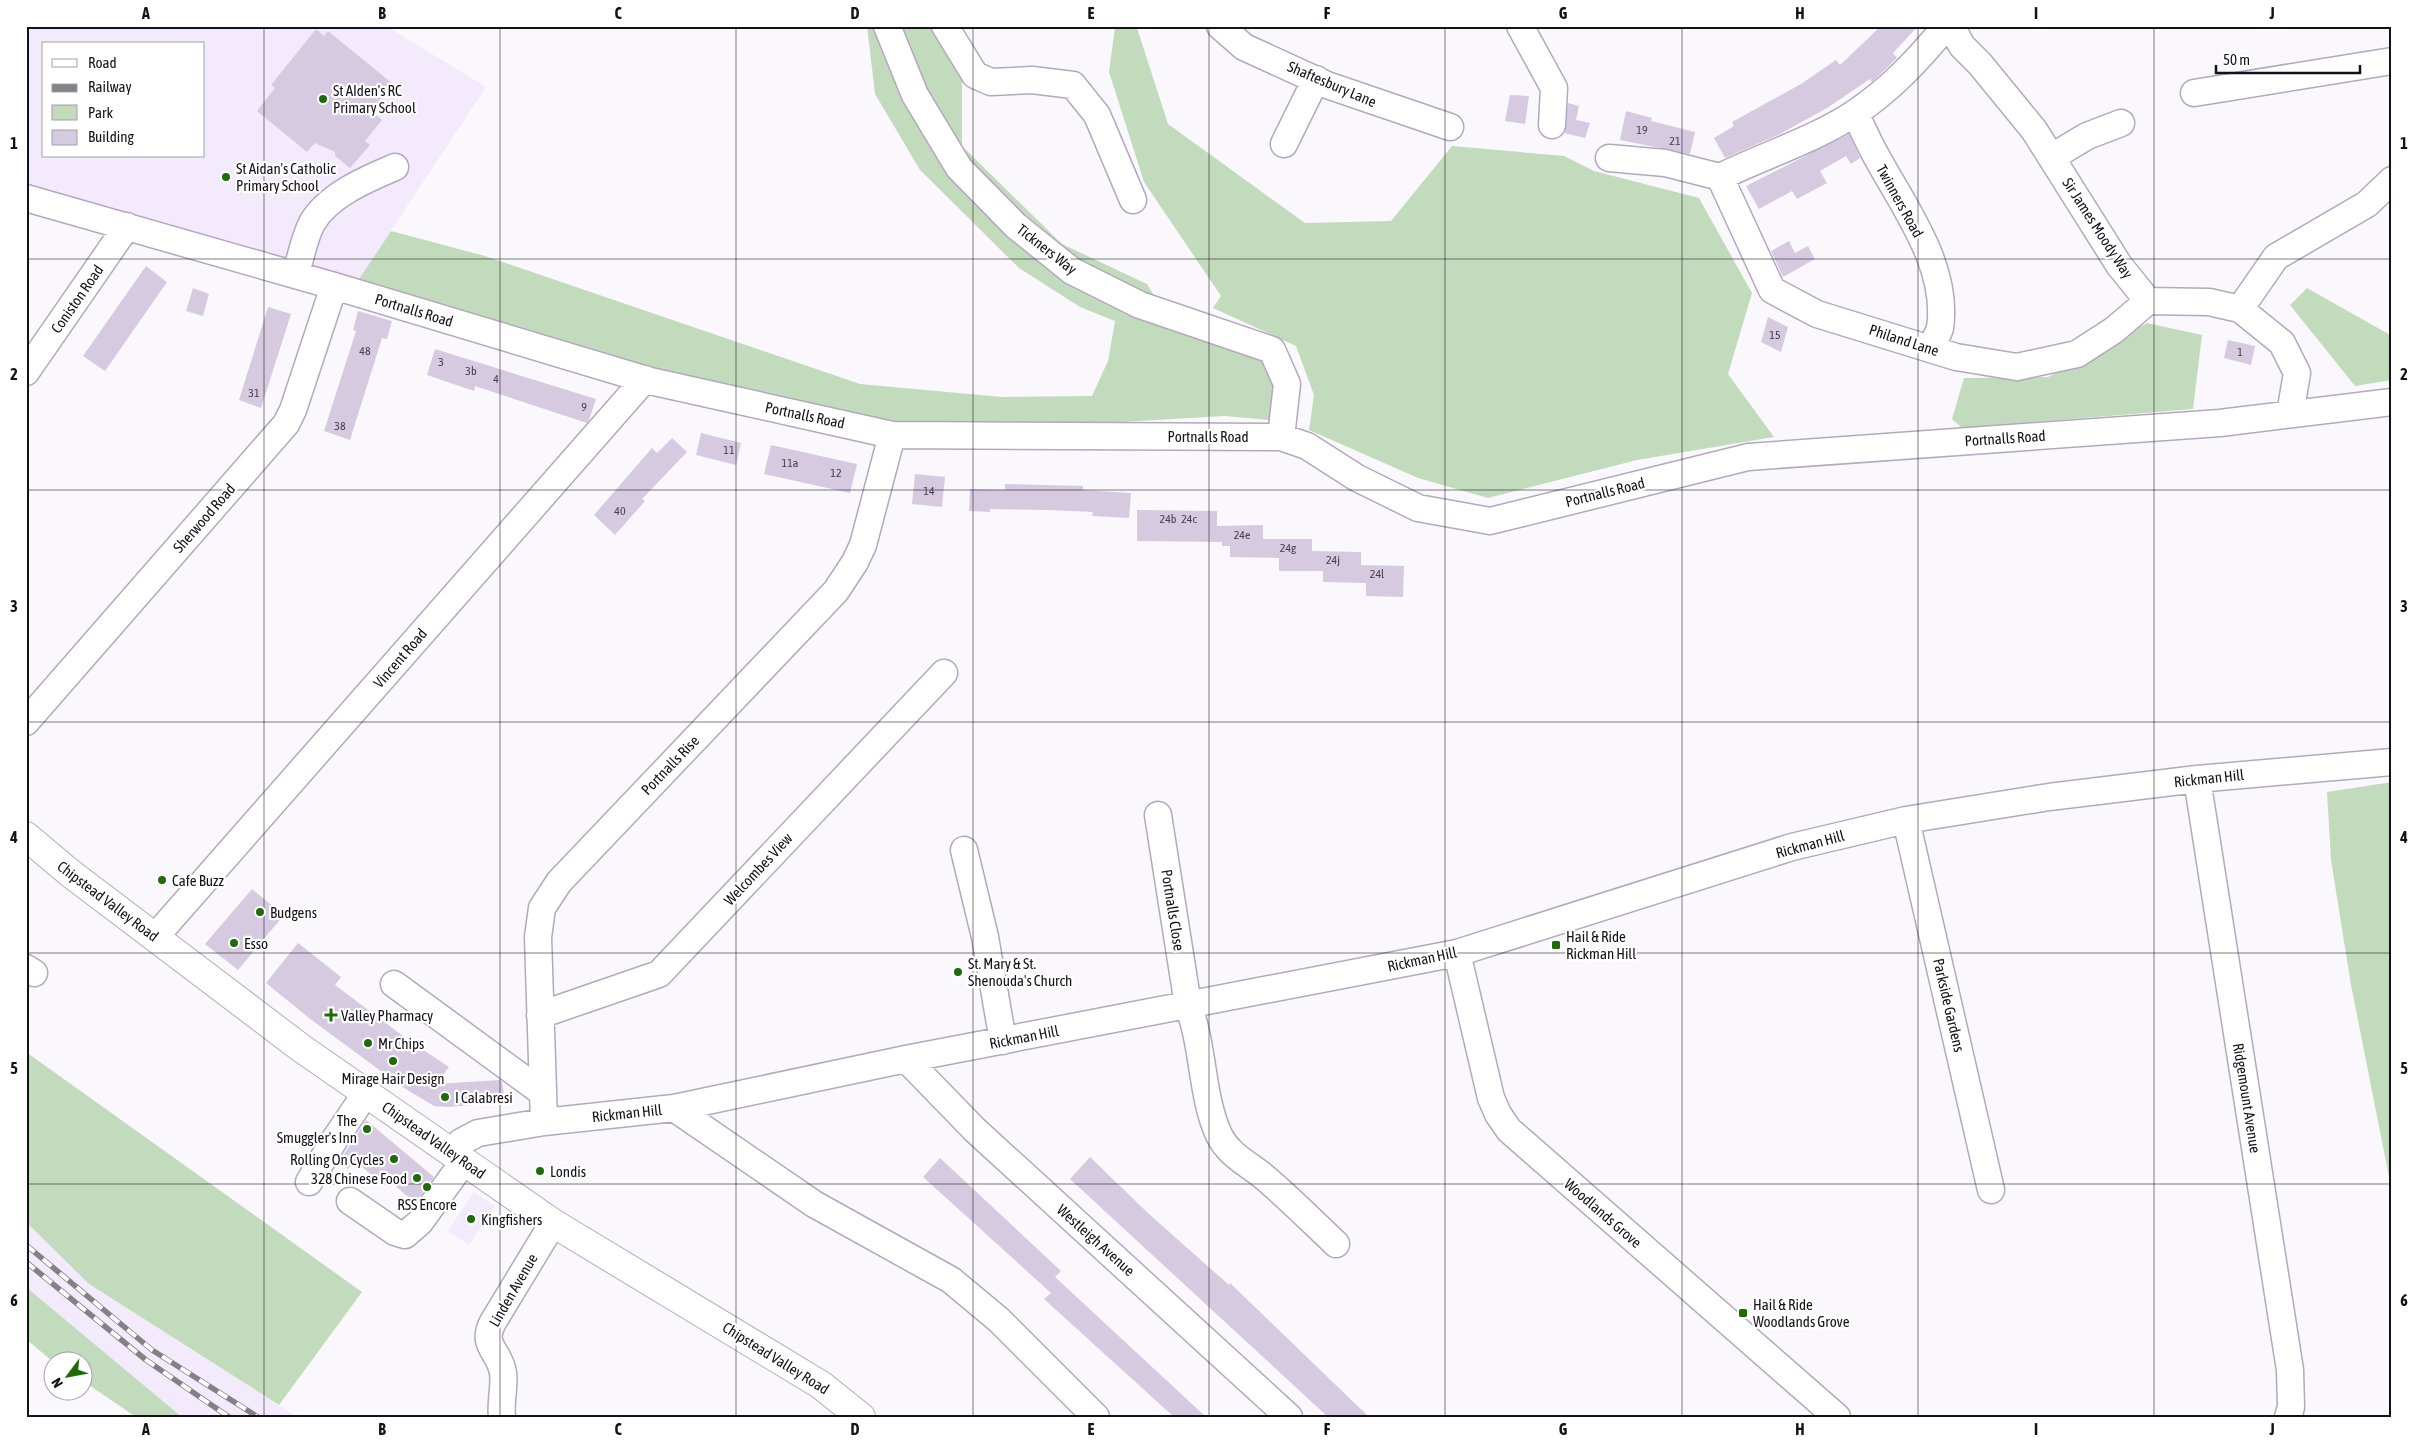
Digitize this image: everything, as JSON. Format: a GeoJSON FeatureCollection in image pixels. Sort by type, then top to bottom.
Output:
{"type":"FeatureCollection","features":[{"type":"Feature","properties":{"kind":"main road","name":"Chipstead Valley Road"},"geometry":{"type":"LineString","coordinates":[[26,836],[70,873],[302,1048],[459,1158],[553,1223],[821,1386],[862,1417]]}},
{"type":"Feature","properties":{"kind":"street","name":"Tickners Way"},"geometry":{"type":"LineString","coordinates":[[887,26],[915,95],[959,168],[1016,226],[1072,271],[1140,305],[1272,350],[1288,384],[1281,437]]}},
{"type":"Feature","properties":{"kind":"street"},"geometry":{"type":"LineString","coordinates":[[945,26],[975,75],[991,82],[1032,80],[1073,85],[1097,115],[1133,200]]}},
{"type":"Feature","properties":{"kind":"street","name":"Shaftesbury Lane"},"geometry":{"type":"LineString","coordinates":[[1220,26],[1244,47],[1316,79],[1369,100],[1450,127]]}},
{"type":"Feature","properties":{"kind":"street"},"geometry":{"type":"LineString","coordinates":[[1520,26],[1554,88],[1552,125]]}},
{"type":"Feature","properties":{"kind":"street"},"geometry":{"type":"LineString","coordinates":[[1609,158],[1665,163],[1720,177],[1825,129],[1854,113],[1886,90],[1916,63],[1946,26]]}},
{"type":"Feature","properties":{"kind":"street","name":"Sir James Moody Way"},"geometry":{"type":"LineString","coordinates":[[1951,26],[1962,46],[2013,105],[2052,157],[2119,265],[2148,301]]}},
{"type":"Feature","properties":{"kind":"street"},"geometry":{"type":"LineString","coordinates":[[2194,92],[2392,61]]}},
{"type":"Feature","properties":{"kind":"street"},"geometry":{"type":"LineString","coordinates":[[1284,144],[1316,79]]}},
{"type":"Feature","properties":{"kind":"street","name":"Twinners Road"},"geometry":{"type":"LineString","coordinates":[[1854,113],[1878,160],[1914,219],[1932,264],[1940,298],[1940,329],[1930,349]]}},
{"type":"Feature","properties":{"kind":"street"},"geometry":{"type":"LineString","coordinates":[[2052,157],[2087,136],[2121,123]]}},
{"type":"Feature","properties":{"kind":"street"},"geometry":{"type":"LineString","coordinates":[[296,275],[311,225],[320,210],[340,195],[395,167]]}},
{"type":"Feature","properties":{"kind":"street","name":"Philand Lane"},"geometry":{"type":"LineString","coordinates":[[1720,177],[1772,290],[1817,314],[1956,357],[2017,367],[2077,354],[2114,330],[2148,301]]}},
{"type":"Feature","properties":{"kind":"street"},"geometry":{"type":"LineString","coordinates":[[2240,309],[2276,257],[2367,204],[2392,180]]}},
{"type":"Feature","properties":{"kind":"street","name":"Portnalls Road"},"geometry":{"type":"LineString","coordinates":[[26,198],[334,286],[645,379],[892,435],[1281,437],[1307,446],[1357,478],[1418,508],[1490,521],[1748,457],[2220,422],[2392,402]]}},
{"type":"Feature","properties":{"kind":"street","name":"Coniston Road"},"geometry":{"type":"LineString","coordinates":[[26,372],[127,226]]}},
{"type":"Feature","properties":{"kind":"street","name":"Sherwood Road"},"geometry":{"type":"LineString","coordinates":[[26,722],[286,424],[293,410],[334,286]]}},
{"type":"Feature","properties":{"kind":"street"},"geometry":{"type":"LineString","coordinates":[[2148,301],[2209,302],[2240,309],[2282,343],[2297,373],[2290,414]]}},
{"type":"Feature","properties":{"kind":"street","name":"Vincent Road"},"geometry":{"type":"LineString","coordinates":[[155,937],[645,379]]}},
{"type":"Feature","properties":{"kind":"street","name":"Portnalls Rise"},"geometry":{"type":"LineString","coordinates":[[544,1122],[538,922],[549,894],[836,592],[855,562],[862,545],[892,435]]}},
{"type":"Feature","properties":{"kind":"street","name":"Welcombes View"},"geometry":{"type":"LineString","coordinates":[[540,1015],[659,974],[944,673]]}},
{"type":"Feature","properties":{"kind":"street","name":"Rickman Hill"},"geometry":{"type":"LineString","coordinates":[[350,1201],[395,1232],[405,1235],[420,1222],[459,1158],[462,1142],[478,1133],[544,1122],[674,1108],[906,1059],[1457,952],[1792,847],[1906,820],[2049,797],[2197,779],[2392,762]]}},
{"type":"Feature","properties":{"kind":"street","name":"Ridgemount Avenue"},"geometry":{"type":"LineString","coordinates":[[2197,779],[2290,1370],[2291,1407],[2288,1417]]}},
{"type":"Feature","properties":{"kind":"street","name":"Portnalls Close"},"geometry":{"type":"LineString","coordinates":[[1158,816],[1188,1005],[1195,1023],[1212,1112],[1219,1134],[1227,1148],[1263,1176],[1336,1244]]}},
{"type":"Feature","properties":{"kind":"street","name":"Parkside Gardens"},"geometry":{"type":"LineString","coordinates":[[1906,820],[1991,1190]]}},
{"type":"Feature","properties":{"kind":"street"},"geometry":{"type":"LineString","coordinates":[[964,850],[985,937],[1002,1041]]}},
{"type":"Feature","properties":{"kind":"street","name":"Woodlands Grove"},"geometry":{"type":"LineString","coordinates":[[1457,952],[1491,1098],[1498,1114],[1510,1130],[1837,1417]]}},
{"type":"Feature","properties":{"kind":"street"},"geometry":{"type":"LineString","coordinates":[[394,984],[543,1093]]}},
{"type":"Feature","properties":{"kind":"street","name":"Westleigh Avenue"},"geometry":{"type":"LineString","coordinates":[[906,1059],[975,1130],[1289,1417]]}},
{"type":"Feature","properties":{"kind":"street"},"geometry":{"type":"LineString","coordinates":[[310,1182],[333,1142],[366,1093]]}},
{"type":"Feature","properties":{"kind":"street"},"geometry":{"type":"LineString","coordinates":[[674,1108],[814,1204],[951,1280],[999,1320],[1096,1417]]}},
{"type":"Feature","properties":{"kind":"street","name":"Linden Avenue"},"geometry":{"type":"LineString","coordinates":[[502,1417],[504,1376],[500,1360],[491,1348],[488,1335],[493,1322],[553,1223]]}},
{"type":"Feature","properties":{"kind":"shaded area","name":"St Aidan's Catholic Primary School"},"geometry":{"type":"Polygon","coordinates":[[[26,26],[386,26],[486,87],[351,291],[26,198],[26,26]]]}},
{"type":"Feature","properties":{"kind":"shaded area","name":"Kingfishers"},"geometry":{"type":"Polygon","coordinates":[[[474,1192],[495,1206],[469,1245],[448,1231],[474,1192]]]}},
{"type":"Feature","properties":{"kind":"shaded area"},"geometry":{"type":"Polygon","coordinates":[[[26,1222],[89,1284],[297,1417],[182,1417],[26,1287],[26,1222]]]}},
{"type":"Feature","properties":{"kind":"green space"},"geometry":{"type":"Polygon","coordinates":[[[867,26],[956,26],[962,75],[962,146],[1062,244],[1147,284],[1169,320],[1266,356],[1282,387],[1269,420],[1225,416],[892,435],[351,291],[391,231],[485,256],[860,384],[1002,397],[1092,396],[1108,361],[1115,321],[1080,307],[1019,268],[920,170],[875,94],[867,26]]]}},
{"type":"Feature","properties":{"kind":"green space"},"geometry":{"type":"Polygon","coordinates":[[[1115,27],[1137,28],[1168,124],[1305,223],[1391,221],[1452,146],[1564,156],[1594,171],[1699,198],[1752,293],[1728,374],[1774,437],[1637,460],[1488,498],[1418,478],[1309,430],[1314,395],[1296,346],[1213,308],[1221,296],[1144,182],[1109,72],[1115,27]]]}},
{"type":"Feature","properties":{"kind":"green space"},"geometry":{"type":"Polygon","coordinates":[[[2307,288],[2392,336],[2392,380],[2355,386],[2290,305],[2307,288]]]}},
{"type":"Feature","properties":{"kind":"green space"},"geometry":{"type":"Polygon","coordinates":[[[2147,323],[2202,335],[2193,409],[1962,428],[1952,419],[1964,378],[2048,377],[2147,323]]]}},
{"type":"Feature","properties":{"kind":"green space"},"geometry":{"type":"Polygon","coordinates":[[[2392,782],[2392,1192],[2351,985],[2331,860],[2327,792],[2392,782]]]}},
{"type":"Feature","properties":{"kind":"green space"},"geometry":{"type":"Polygon","coordinates":[[[26,1052],[362,1292],[279,1405],[89,1284],[26,1222],[26,1052]]]}},
{"type":"Feature","properties":{"kind":"green space"},"geometry":{"type":"Polygon","coordinates":[[[26,1287],[182,1417],[136,1417],[92,1387],[92,1350],[42,1350],[42,1353],[26,1339],[26,1287]]]}},
{"type":"Feature","properties":{"kind":"building"},"geometry":{"type":"Polygon","coordinates":[[[1881,26],[1918,26],[1893,53],[1897,58],[1872,82],[1870,79],[1827,108],[1778,135],[1725,158],[1714,138],[1734,126],[1732,122],[1801,84],[1836,60],[1840,65],[1881,26]]]}},
{"type":"Feature","properties":{"kind":"building","name":"St AIden's RC Primary School"},"geometry":{"type":"Polygon","coordinates":[[[316,29],[324,36],[328,31],[393,84],[371,111],[382,120],[365,141],[370,145],[350,168],[335,156],[335,152],[315,143],[307,152],[257,111],[275,88],[271,85],[316,29]]]}},
{"type":"Feature","properties":{"kind":"building"},"geometry":{"type":"Polygon","coordinates":[[[1510,95],[1529,96],[1525,124],[1505,121],[1510,95]]]}},
{"type":"Feature","properties":{"kind":"building"},"geometry":{"type":"Polygon","coordinates":[[[1568,103],[1579,106],[1576,120],[1590,123],[1585,138],[1564,133],[1568,103]]]}},
{"type":"Feature","properties":{"kind":"building"},"geometry":{"type":"Polygon","coordinates":[[[1626,111],[1652,118],[1651,121],[1695,132],[1690,154],[1620,140],[1626,111]]]}},
{"type":"Feature","properties":{"kind":"building"},"geometry":{"type":"Polygon","coordinates":[[[1849,134],[1860,158],[1851,164],[1846,156],[1820,171],[1827,183],[1797,199],[1792,191],[1759,209],[1746,186],[1849,134]]]}},
{"type":"Feature","properties":{"kind":"building"},"geometry":{"type":"Polygon","coordinates":[[[1789,241],[1795,253],[1808,246],[1815,259],[1783,277],[1771,251],[1789,241]]]}},
{"type":"Feature","properties":{"kind":"building"},"geometry":{"type":"Polygon","coordinates":[[[146,266],[167,282],[105,371],[83,356],[146,266]]]}},
{"type":"Feature","properties":{"kind":"building"},"geometry":{"type":"Polygon","coordinates":[[[193,288],[209,294],[203,316],[186,311],[193,288]]]}},
{"type":"Feature","properties":{"kind":"building"},"geometry":{"type":"Polygon","coordinates":[[[268,307],[291,314],[261,408],[239,400],[268,307]]]}},
{"type":"Feature","properties":{"kind":"building"},"geometry":{"type":"Polygon","coordinates":[[[358,311],[392,321],[387,339],[382,338],[350,440],[324,431],[356,331],[353,330],[358,311]]]}},
{"type":"Feature","properties":{"kind":"building"},"geometry":{"type":"Polygon","coordinates":[[[1768,317],[1788,327],[1781,352],[1761,342],[1768,317]]]}},
{"type":"Feature","properties":{"kind":"building"},"geometry":{"type":"Polygon","coordinates":[[[2228,340],[2255,346],[2251,365],[2224,358],[2228,340]]]}},
{"type":"Feature","properties":{"kind":"building"},"geometry":{"type":"Polygon","coordinates":[[[435,349],[596,399],[589,420],[587,423],[475,386],[474,391],[427,375],[435,349]]]}},
{"type":"Feature","properties":{"kind":"building"},"geometry":{"type":"Polygon","coordinates":[[[701,433],[741,443],[736,465],[696,455],[701,433]]]}},
{"type":"Feature","properties":{"kind":"building"},"geometry":{"type":"Polygon","coordinates":[[[672,438],[687,452],[642,499],[645,501],[615,535],[594,515],[652,448],[657,453],[672,438]]]}},
{"type":"Feature","properties":{"kind":"building"},"geometry":{"type":"Polygon","coordinates":[[[771,445],[857,464],[850,493],[764,474],[771,445]]]}},
{"type":"Feature","properties":{"kind":"building"},"geometry":{"type":"Polygon","coordinates":[[[915,474],[945,477],[942,507],[912,504],[915,474]]]}},
{"type":"Feature","properties":{"kind":"building"},"geometry":{"type":"Polygon","coordinates":[[[1005,484],[1083,486],[1083,490],[1131,493],[1129,518],[1092,516],[1093,512],[990,509],[990,512],[969,511],[970,489],[1005,490],[1005,484]]]}},
{"type":"Feature","properties":{"kind":"building"},"geometry":{"type":"Polygon","coordinates":[[[1137,510],[1217,511],[1217,526],[1263,525],[1263,539],[1312,539],[1312,551],[1361,552],[1361,565],[1404,566],[1403,597],[1366,596],[1366,583],[1323,582],[1323,571],[1279,571],[1279,558],[1230,557],[1230,546],[1222,546],[1222,542],[1137,541],[1137,510]]]}},
{"type":"Feature","properties":{"kind":"building"},"geometry":{"type":"Polygon","coordinates":[[[252,889],[284,915],[238,970],[205,944],[252,889]]]}},
{"type":"Feature","properties":{"kind":"building"},"geometry":{"type":"Polygon","coordinates":[[[298,943],[341,977],[335,985],[407,1039],[449,1067],[436,1084],[500,1080],[502,1082],[505,1102],[448,1107],[434,1106],[401,1086],[309,1018],[266,983],[298,943]]]}},
{"type":"Feature","properties":{"kind":"building"},"geometry":{"type":"Polygon","coordinates":[[[366,1120],[434,1177],[415,1203],[384,1176],[380,1182],[355,1161],[348,1169],[339,1162],[366,1120]]]}},
{"type":"Feature","properties":{"kind":"building"},"geometry":{"type":"Polygon","coordinates":[[[1090,1157],[1149,1214],[1229,1285],[1230,1283],[1369,1417],[1328,1417],[1070,1179],[1090,1157]]]}},
{"type":"Feature","properties":{"kind":"building"},"geometry":{"type":"Polygon","coordinates":[[[940,1158],[1061,1271],[1055,1277],[1206,1417],[1174,1417],[1044,1299],[1051,1293],[923,1177],[940,1158]]]}},
{"type":"Feature","properties":{"kind":"railway"},"geometry":{"type":"LineString","coordinates":[[26,1245],[152,1350],[258,1417]]}},
{"type":"Feature","properties":{"kind":"railway"},"geometry":{"type":"LineString","coordinates":[[26,1262],[146,1360],[229,1417]]}},
{"type":"Feature","properties":{"kind":"place","name":"St AIden's RC Primary School"},"geometry":{"type":"Point","coordinates":[323,99]}},
{"type":"Feature","properties":{"kind":"place","name":"St Aidan's Catholic Primary School"},"geometry":{"type":"Point","coordinates":[226,177]}},
{"type":"Feature","properties":{"kind":"place","name":"Cafe Buzz"},"geometry":{"type":"Point","coordinates":[162,880]}},
{"type":"Feature","properties":{"kind":"place","name":"Budgens"},"geometry":{"type":"Point","coordinates":[260,912]}},
{"type":"Feature","properties":{"kind":"place","name":"Esso"},"geometry":{"type":"Point","coordinates":[234,943]}},
{"type":"Feature","properties":{"kind":"place","name":"Hail & Ride Rickman Hill"},"geometry":{"type":"Point","coordinates":[1556,945]}},
{"type":"Feature","properties":{"kind":"place","name":"St. Mary & St. Shenouda's Church"},"geometry":{"type":"Point","coordinates":[958,972]}},
{"type":"Feature","properties":{"kind":"place","name":"Valley Pharmacy"},"geometry":{"type":"Point","coordinates":[331,1015]}},
{"type":"Feature","properties":{"kind":"place","name":"Mr Chips"},"geometry":{"type":"Point","coordinates":[368,1043]}},
{"type":"Feature","properties":{"kind":"place","name":"Mirage Hair Design"},"geometry":{"type":"Point","coordinates":[393,1061]}},
{"type":"Feature","properties":{"kind":"place","name":"I Calabresi"},"geometry":{"type":"Point","coordinates":[445,1097]}},
{"type":"Feature","properties":{"kind":"place","name":"The Smuggler's Inn"},"geometry":{"type":"Point","coordinates":[367,1129]}},
{"type":"Feature","properties":{"kind":"place","name":"Rolling On Cycles"},"geometry":{"type":"Point","coordinates":[394,1159]}},
{"type":"Feature","properties":{"kind":"place","name":"Londis"},"geometry":{"type":"Point","coordinates":[540,1171]}},
{"type":"Feature","properties":{"kind":"place","name":"328 Chinese Food"},"geometry":{"type":"Point","coordinates":[417,1178]}},
{"type":"Feature","properties":{"kind":"place","name":"RSS Encore"},"geometry":{"type":"Point","coordinates":[427,1187]}},
{"type":"Feature","properties":{"kind":"place","name":"Kingfishers"},"geometry":{"type":"Point","coordinates":[471,1219]}},
{"type":"Feature","properties":{"kind":"place","name":"Hail & Ride Woodlands Grove"},"geometry":{"type":"Point","coordinates":[1743,1313]}}]}
